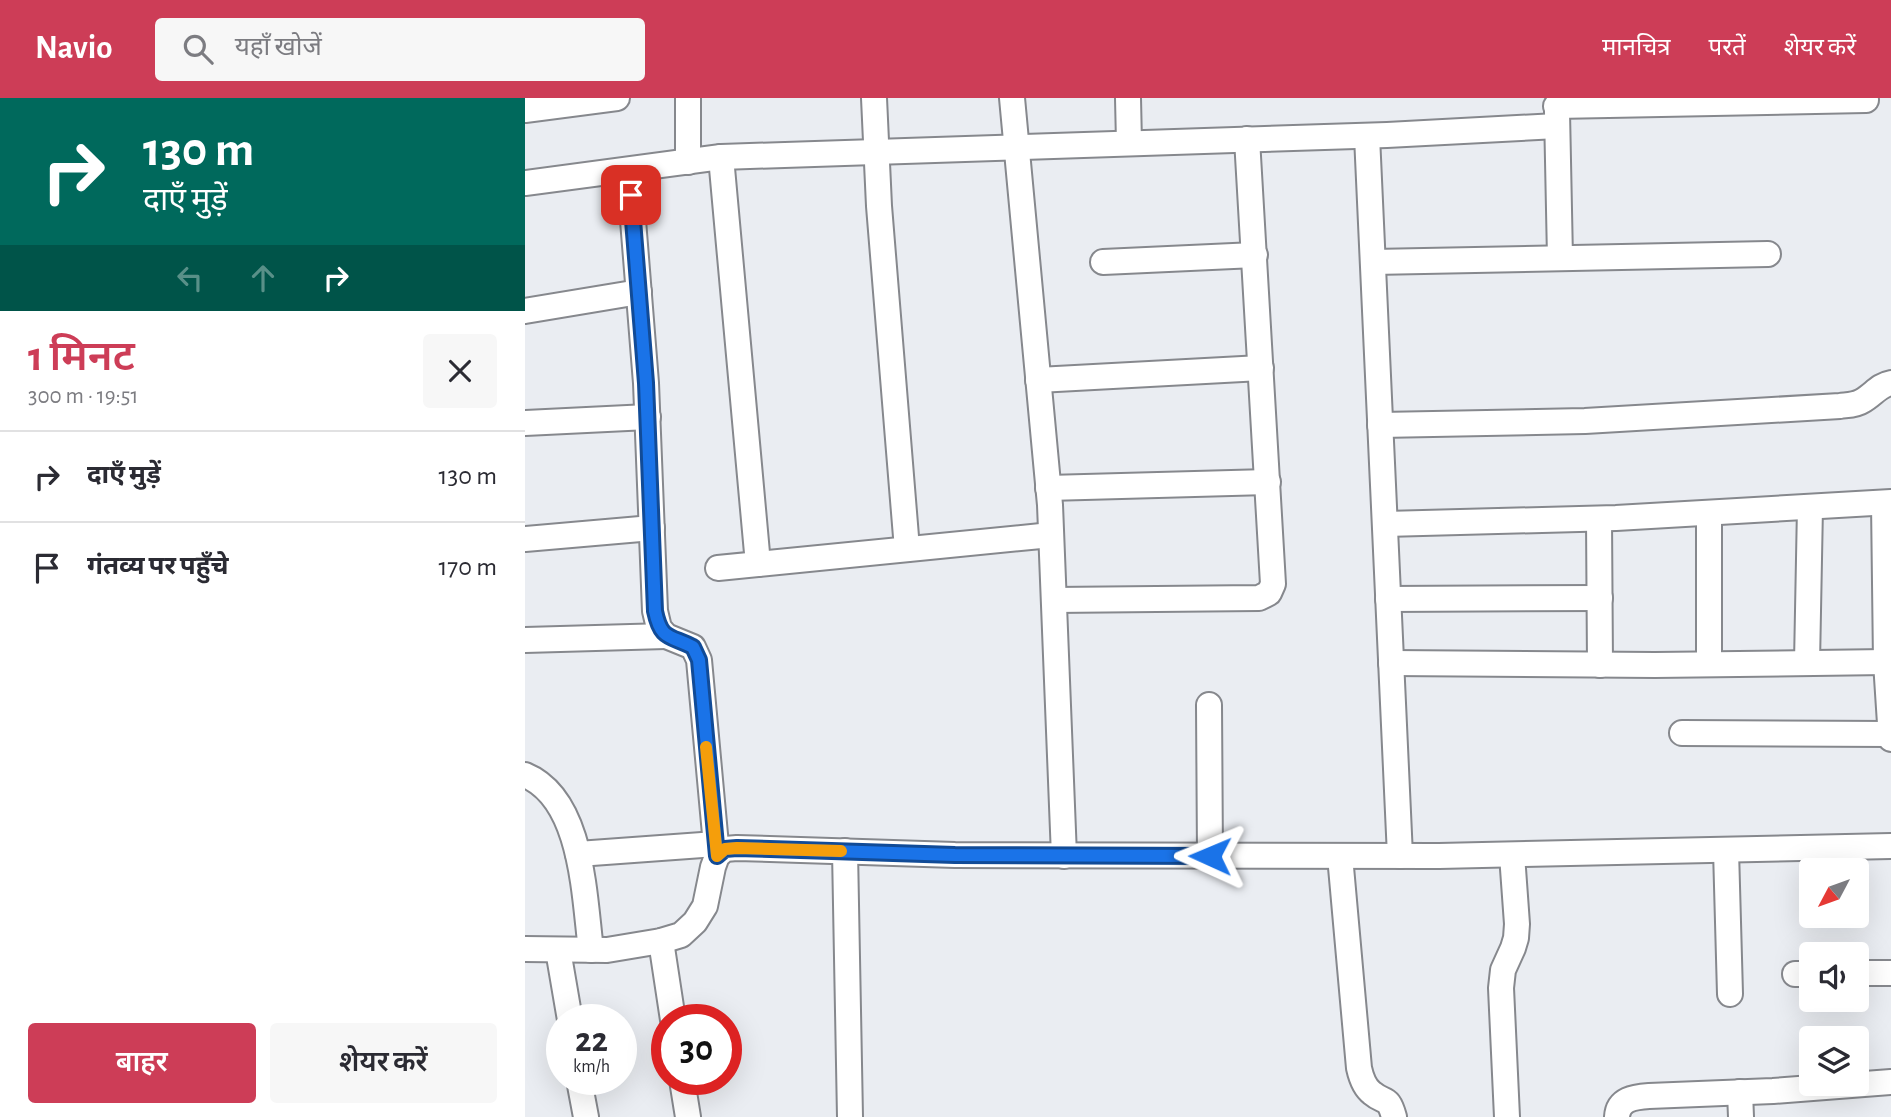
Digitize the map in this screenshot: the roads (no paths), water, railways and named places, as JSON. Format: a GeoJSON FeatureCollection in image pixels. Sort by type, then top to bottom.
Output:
{"type":"FeatureCollection","features":[{"type":"Feature","properties":{"kind":"street"},"geometry":{"type":"LineString","coordinates":[[525,110],[617,98]]}},
{"type":"Feature","properties":{"kind":"street"},"geometry":{"type":"LineString","coordinates":[[688,98],[688,162]]}},
{"type":"Feature","properties":{"kind":"street"},"geometry":{"type":"LineString","coordinates":[[874,98],[879,206],[907,549]]}},
{"type":"Feature","properties":{"kind":"street"},"geometry":{"type":"LineString","coordinates":[[1012,98],[1048,488],[1064,856]]}},
{"type":"Feature","properties":{"kind":"street"},"geometry":{"type":"LineString","coordinates":[[1128,98],[1129,143]]}},
{"type":"Feature","properties":{"kind":"street"},"geometry":{"type":"LineString","coordinates":[[525,183],[721,157],[1367,136],[1557,110],[1866,100]]}},
{"type":"Feature","properties":{"kind":"street"},"geometry":{"type":"LineString","coordinates":[[1557,110],[1560,258]]}},
{"type":"Feature","properties":{"kind":"street"},"geometry":{"type":"LineString","coordinates":[[1367,136],[1400,856]]}},
{"type":"Feature","properties":{"kind":"street"},"geometry":{"type":"LineString","coordinates":[[1054,600],[1232,600],[1259,598],[1269,593],[1273,584],[1247,139]]}},
{"type":"Feature","properties":{"kind":"street"},"geometry":{"type":"LineString","coordinates":[[721,157],[758,564]]}},
{"type":"Feature","properties":{"kind":"street"},"geometry":{"type":"LineString","coordinates":[[629,170],[648,417],[655,611],[659,628],[666,636]]}},
{"type":"Feature","properties":{"kind":"street"},"geometry":{"type":"LineString","coordinates":[[1373,262],[1768,254]]}},
{"type":"Feature","properties":{"kind":"street"},"geometry":{"type":"LineString","coordinates":[[1103,262],[1255,255]]}},
{"type":"Feature","properties":{"kind":"street"},"geometry":{"type":"LineString","coordinates":[[525,311],[639,292]]}},
{"type":"Feature","properties":{"kind":"street"},"geometry":{"type":"LineString","coordinates":[[1038,380],[1261,368]]}},
{"type":"Feature","properties":{"kind":"street"},"geometry":{"type":"LineString","coordinates":[[1380,425],[1585,421],[1840,406],[1859,403],[1882,385],[1891,383]]}},
{"type":"Feature","properties":{"kind":"street"},"geometry":{"type":"LineString","coordinates":[[525,423],[648,417]]}},
{"type":"Feature","properties":{"kind":"street"},"geometry":{"type":"LineString","coordinates":[[1048,488],[1268,482]]}},
{"type":"Feature","properties":{"kind":"street"},"geometry":{"type":"LineString","coordinates":[[1385,524],[1599,519],[1887,503],[1887,662],[1891,739]]}},
{"type":"Feature","properties":{"kind":"street"},"geometry":{"type":"LineString","coordinates":[[1808,663],[1810,507]]}},
{"type":"Feature","properties":{"kind":"street"},"geometry":{"type":"LineString","coordinates":[[1709,513],[1709,664]]}},
{"type":"Feature","properties":{"kind":"street"},"geometry":{"type":"LineString","coordinates":[[1599,519],[1600,665]]}},
{"type":"Feature","properties":{"kind":"street"},"geometry":{"type":"LineString","coordinates":[[525,539],[652,528]]}},
{"type":"Feature","properties":{"kind":"street"},"geometry":{"type":"LineString","coordinates":[[718,568],[1051,535]]}},
{"type":"Feature","properties":{"kind":"street"},"geometry":{"type":"LineString","coordinates":[[1388,599],[1600,598]]}},
{"type":"Feature","properties":{"kind":"street"},"geometry":{"type":"LineString","coordinates":[[525,640],[666,636],[693,647],[699,660],[716,850],[705,906],[695,922],[681,934],[661,941],[607,950],[525,949]]}},
{"type":"Feature","properties":{"kind":"street"},"geometry":{"type":"LineString","coordinates":[[1391,663],[1600,665],[1887,662]]}},
{"type":"Feature","properties":{"kind":"street"},"geometry":{"type":"LineString","coordinates":[[1209,705],[1210,856]]}},
{"type":"Feature","properties":{"kind":"street"},"geometry":{"type":"LineString","coordinates":[[1682,733],[1891,734]]}},
{"type":"Feature","properties":{"kind":"street"},"geometry":{"type":"LineString","coordinates":[[525,775],[538,780],[548,789],[570,826],[578,854],[591,950]]}},
{"type":"Feature","properties":{"kind":"street"},"geometry":{"type":"LineString","coordinates":[[578,854],[737,848],[955,855],[1400,856],[1891,846]]}},
{"type":"Feature","properties":{"kind":"street"},"geometry":{"type":"LineString","coordinates":[[1725,850],[1730,994]]}},
{"type":"Feature","properties":{"kind":"street"},"geometry":{"type":"LineString","coordinates":[[845,851],[850,1117]]}},
{"type":"Feature","properties":{"kind":"street"},"geometry":{"type":"LineString","coordinates":[[1507,1117],[1501,988],[1503,970],[1516,937],[1512,855]]}},
{"type":"Feature","properties":{"kind":"street"},"geometry":{"type":"LineString","coordinates":[[1340,856],[1359,1068],[1362,1079],[1373,1094],[1385,1099],[1391,1106],[1394,1117]]}},
{"type":"Feature","properties":{"kind":"street"},"geometry":{"type":"LineString","coordinates":[[661,941],[671,1004]]}},
{"type":"Feature","properties":{"kind":"street"},"geometry":{"type":"LineString","coordinates":[[558,950],[566,1004]]}},
{"type":"Feature","properties":{"kind":"street"},"geometry":{"type":"LineString","coordinates":[[1869,973],[1891,973]]}},
{"type":"Feature","properties":{"kind":"street"},"geometry":{"type":"LineString","coordinates":[[1617,1117],[1623,1102],[1632,1098],[1891,1083]]}},
{"type":"Feature","properties":{"kind":"street"},"geometry":{"type":"LineString","coordinates":[[1740,1092],[1741,1117]]}},
{"type":"Feature","properties":{"kind":"street"},"geometry":{"type":"LineString","coordinates":[[582,1095],[586,1117]]}},
{"type":"Feature","properties":{"kind":"street"},"geometry":{"type":"LineString","coordinates":[[684,1095],[688,1117]]}}]}
